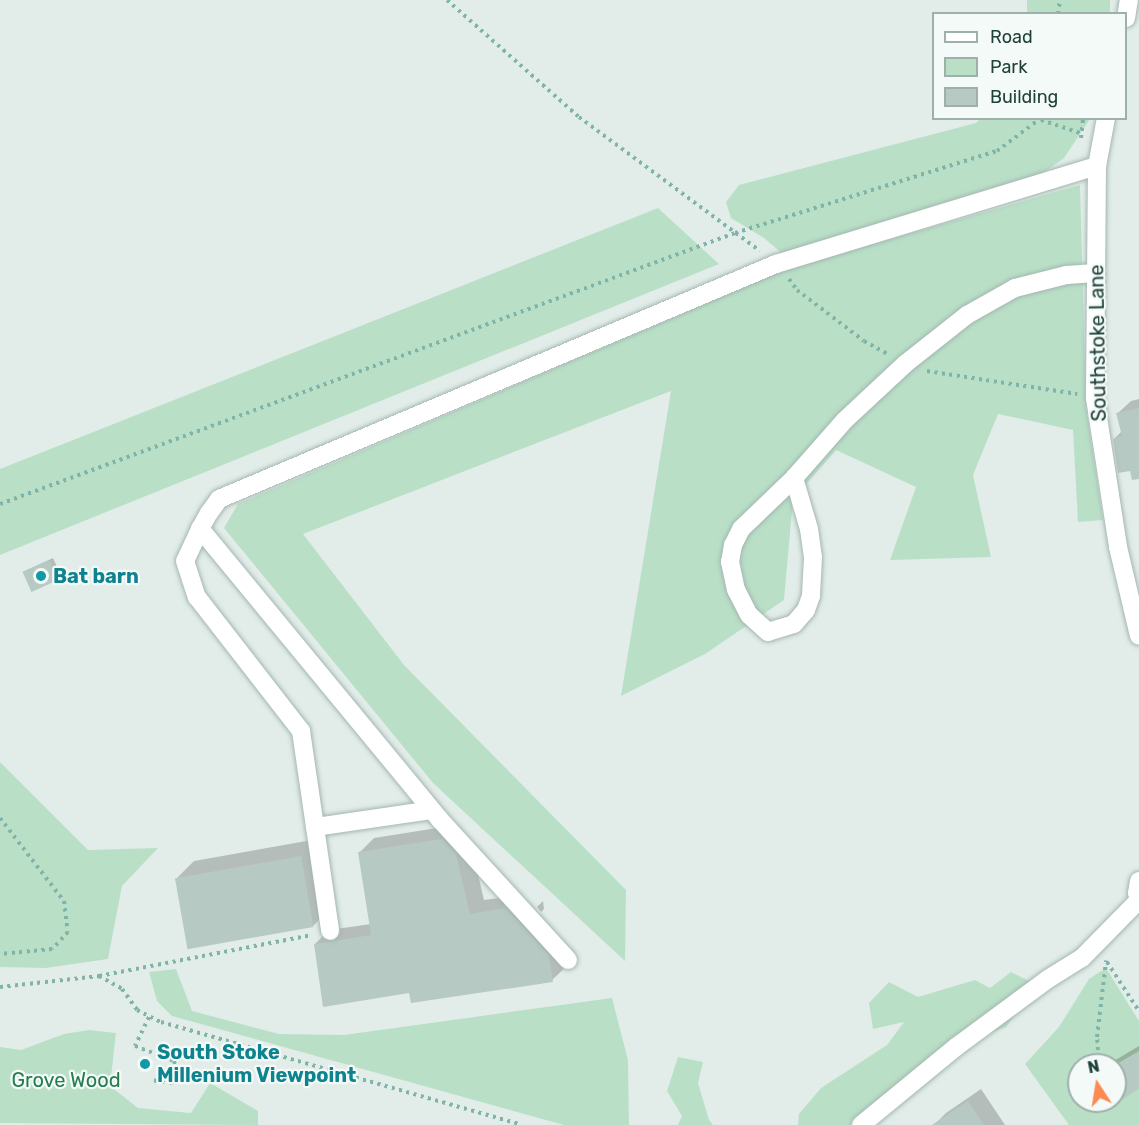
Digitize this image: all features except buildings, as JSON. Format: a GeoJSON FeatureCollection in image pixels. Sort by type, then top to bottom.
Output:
{"type":"FeatureCollection","features":[{"type":"Feature","properties":{"kind":"street","name":"Southstoke Lane"},"geometry":{"type":"LineString","coordinates":[[1106,120],[1097,166],[1095,399],[1118,547],[1139,636]]}},
{"type":"Feature","properties":{"kind":"street"},"geometry":{"type":"LineString","coordinates":[[330,931],[301,731],[197,597],[185,561],[200,529],[219,500],[776,264],[1097,166]]}},
{"type":"Feature","properties":{"kind":"street"},"geometry":{"type":"LineString","coordinates":[[794,478],[809,529],[813,557],[811,596],[806,610],[794,624],[768,632],[759,626],[743,606],[736,590],[730,562],[733,545],[741,529],[794,478],[845,420],[905,364],[967,315],[1015,288],[1066,275],[1096,273]]}},
{"type":"Feature","properties":{"kind":"street"},"geometry":{"type":"LineString","coordinates":[[200,529],[432,810],[568,960]]}},
{"type":"Feature","properties":{"kind":"street"},"geometry":{"type":"LineString","coordinates":[[315,827],[432,810]]}},
{"type":"Feature","properties":{"kind":"street"},"geometry":{"type":"LineString","coordinates":[[861,1125],[956,1047],[1048,979],[1082,958],[1139,900],[1137,893],[1139,881]]}},
{"type":"Feature","properties":{"kind":"path"},"geometry":{"type":"LineString","coordinates":[[447,0],[579,117],[776,264],[797,290],[864,341],[905,364],[949,376],[1076,394]]}},
{"type":"Feature","properties":{"kind":"path"},"geometry":{"type":"LineString","coordinates":[[0,504],[735,233],[998,151],[1040,120]]}},
{"type":"Feature","properties":{"kind":"path"},"geometry":{"type":"LineString","coordinates":[[1044,120],[1080,133]]}},
{"type":"Feature","properties":{"kind":"path"},"geometry":{"type":"LineString","coordinates":[[0,818],[64,901],[68,932],[52,949],[0,954]]}},
{"type":"Feature","properties":{"kind":"path"},"geometry":{"type":"LineString","coordinates":[[0,987],[99,976],[330,931]]}},
{"type":"Feature","properties":{"kind":"path"},"geometry":{"type":"LineString","coordinates":[[1095,945],[1139,1011]]}},
{"type":"Feature","properties":{"kind":"path"},"geometry":{"type":"LineString","coordinates":[[1098,1053],[1097,1037],[1106,960]]}},
{"type":"Feature","properties":{"kind":"path"},"geometry":{"type":"LineString","coordinates":[[99,976],[122,989],[137,1010],[149,1017],[522,1125]]}},
{"type":"Feature","properties":{"kind":"path"},"geometry":{"type":"LineString","coordinates":[[149,1017],[135,1046],[174,1061],[179,1076],[172,1083],[150,1080]]}},
{"type":"Feature","properties":{"kind":"green space"},"geometry":{"type":"Polygon","coordinates":[[[1027,0],[1110,0],[1110,12],[1027,12],[1027,0]]]}},
{"type":"Feature","properties":{"kind":"green space"},"geometry":{"type":"Polygon","coordinates":[[[979,120],[1089,120],[1064,158],[1039,176],[783,254],[764,238],[731,218],[726,202],[739,185],[976,123],[979,120]]]}},
{"type":"Feature","properties":{"kind":"green space"},"geometry":{"type":"Polygon","coordinates":[[[1080,185],[1086,407],[1103,520],[1078,522],[1073,430],[998,414],[973,475],[991,557],[890,560],[916,487],[836,450],[793,499],[784,600],[705,654],[621,696],[671,391],[303,534],[404,665],[626,890],[625,961],[433,783],[224,528],[238,504],[789,268],[1080,185]]]}},
{"type":"Feature","properties":{"kind":"green space"},"geometry":{"type":"Polygon","coordinates":[[[658,208],[719,264],[0,555],[0,469],[658,208]]]}},
{"type":"Feature","properties":{"kind":"green space"},"geometry":{"type":"Polygon","coordinates":[[[0,762],[88,850],[158,848],[122,886],[108,959],[46,968],[0,967],[0,762]]]}},
{"type":"Feature","properties":{"kind":"green space"},"geometry":{"type":"Polygon","coordinates":[[[1106,968],[1139,1021],[1139,1125],[1069,1125],[1025,1064],[1059,1027],[1089,979],[1106,968]]]}},
{"type":"Feature","properties":{"kind":"green space"},"geometry":{"type":"Polygon","coordinates":[[[176,969],[192,1011],[279,1034],[344,1035],[612,998],[628,1060],[629,1125],[564,1125],[172,1016],[157,1001],[149,972],[176,969]]]}},
{"type":"Feature","properties":{"kind":"green space"},"geometry":{"type":"Polygon","coordinates":[[[1011,972],[1029,981],[1027,999],[1006,1027],[974,1039],[867,1125],[798,1125],[799,1114],[821,1088],[887,1045],[904,1022],[873,1029],[869,1003],[889,982],[918,997],[975,980],[990,988],[1011,972]]]}},
{"type":"Feature","properties":{"kind":"green space","name":"Grove Wood"},"geometry":{"type":"Polygon","coordinates":[[[89,1030],[116,1033],[110,1086],[138,1108],[191,1113],[210,1083],[258,1111],[258,1125],[0,1123],[0,1047],[21,1050],[64,1034],[89,1030]]]}},
{"type":"Feature","properties":{"kind":"green space"},"geometry":{"type":"Polygon","coordinates":[[[678,1057],[703,1062],[698,1083],[709,1120],[713,1125],[678,1125],[682,1116],[667,1091],[678,1057]]]}},
{"type":"Feature","properties":{"kind":"place","name":"Bat barn"},"geometry":{"type":"Point","coordinates":[41,576]}},
{"type":"Feature","properties":{"kind":"place","name":"South Stoke Millenium Viewpoint"},"geometry":{"type":"Point","coordinates":[145,1064]}}]}
